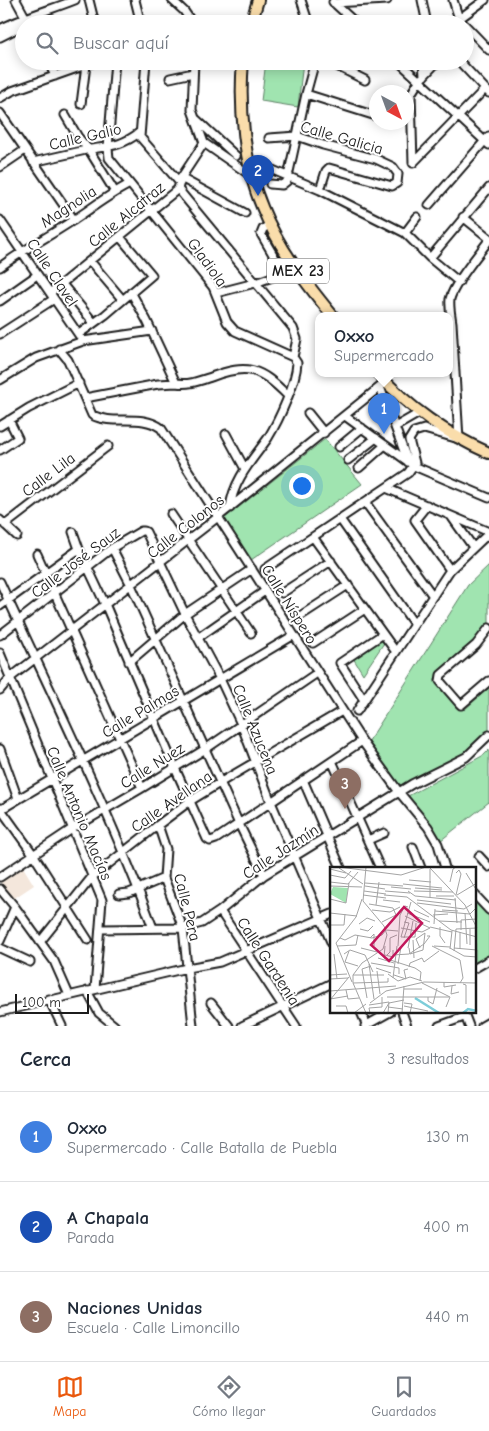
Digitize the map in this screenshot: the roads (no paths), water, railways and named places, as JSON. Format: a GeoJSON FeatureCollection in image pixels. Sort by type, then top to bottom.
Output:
{"type":"FeatureCollection","features":[{"type":"Feature","properties":{"kind":"highway"},"geometry":{"type":"LineString","coordinates":[[254,15],[258,0]]}},
{"type":"Feature","properties":{"kind":"highway","name":"MEX 23"},"geometry":{"type":"LineString","coordinates":[[243,70],[241,101],[245,143],[261,206],[306,284],[329,312]]}},
{"type":"Feature","properties":{"kind":"highway"},"geometry":{"type":"LineString","coordinates":[[380,377],[383,385],[459,439],[489,453]]}},
{"type":"Feature","properties":{"kind":"street"},"geometry":{"type":"LineString","coordinates":[[16,0],[23,15]]}},
{"type":"Feature","properties":{"kind":"street"},"geometry":{"type":"LineString","coordinates":[[38,15],[75,0]]}},
{"type":"Feature","properties":{"kind":"street"},"geometry":{"type":"LineString","coordinates":[[89,0],[93,15]]}},
{"type":"Feature","properties":{"kind":"street"},"geometry":{"type":"LineString","coordinates":[[135,0],[139,15]]}},
{"type":"Feature","properties":{"kind":"street"},"geometry":{"type":"LineString","coordinates":[[174,0],[187,15]]}},
{"type":"Feature","properties":{"kind":"street"},"geometry":{"type":"LineString","coordinates":[[301,0],[306,15]]}},
{"type":"Feature","properties":{"kind":"street"},"geometry":{"type":"LineString","coordinates":[[333,1],[387,0]]}},
{"type":"Feature","properties":{"kind":"street"},"geometry":{"type":"LineString","coordinates":[[422,0],[424,15]]}},
{"type":"Feature","properties":{"kind":"street"},"geometry":{"type":"LineString","coordinates":[[453,0],[460,15]]}},
{"type":"Feature","properties":{"kind":"street"},"geometry":{"type":"LineString","coordinates":[[471,15],[487,0]]}},
{"type":"Feature","properties":{"kind":"street"},"geometry":{"type":"LineString","coordinates":[[333,1],[348,15]]}},
{"type":"Feature","properties":{"kind":"street"},"geometry":{"type":"LineString","coordinates":[[0,29],[15,26]]}},
{"type":"Feature","properties":{"kind":"street"},"geometry":{"type":"LineString","coordinates":[[0,37],[15,29]]}},
{"type":"Feature","properties":{"kind":"street"},"geometry":{"type":"LineString","coordinates":[[474,34],[489,50]]}},
{"type":"Feature","properties":{"kind":"street"},"geometry":{"type":"LineString","coordinates":[[52,70],[55,76]]}},
{"type":"Feature","properties":{"kind":"street"},"geometry":{"type":"LineString","coordinates":[[0,98],[12,91],[72,70]]}},
{"type":"Feature","properties":{"kind":"street"},"geometry":{"type":"LineString","coordinates":[[81,104],[85,70]]}},
{"type":"Feature","properties":{"kind":"street"},"geometry":{"type":"LineString","coordinates":[[108,148],[114,70]]}},
{"type":"Feature","properties":{"kind":"street"},"geometry":{"type":"LineString","coordinates":[[145,70],[140,132],[143,141],[179,183],[255,283],[296,333],[295,360],[288,396],[270,435],[245,469],[231,496],[230,508]]}},
{"type":"Feature","properties":{"kind":"street"},"geometry":{"type":"LineString","coordinates":[[193,70],[192,110],[204,143],[253,177]]}},
{"type":"Feature","properties":{"kind":"street"},"geometry":{"type":"LineString","coordinates":[[270,184],[282,185],[287,181],[313,70]]}},
{"type":"Feature","properties":{"kind":"street"},"geometry":{"type":"LineString","coordinates":[[345,70],[365,80]]}},
{"type":"Feature","properties":{"kind":"street"},"geometry":{"type":"LineString","coordinates":[[411,70],[422,78],[458,116],[488,141],[429,205]]}},
{"type":"Feature","properties":{"kind":"street"},"geometry":{"type":"LineString","coordinates":[[422,70],[422,78]]}},
{"type":"Feature","properties":{"kind":"street"},"geometry":{"type":"LineString","coordinates":[[430,70],[411,94],[413,164],[458,116],[487,91],[467,70]]}},
{"type":"Feature","properties":{"kind":"street"},"geometry":{"type":"LineString","coordinates":[[170,78],[193,73]]}},
{"type":"Feature","properties":{"kind":"street"},"geometry":{"type":"LineString","coordinates":[[306,94],[369,114]]}},
{"type":"Feature","properties":{"kind":"street"},"geometry":{"type":"LineString","coordinates":[[0,113],[74,220]]}},
{"type":"Feature","properties":{"kind":"street"},"geometry":{"type":"LineString","coordinates":[[65,115],[115,192]]}},
{"type":"Feature","properties":{"kind":"street"},"geometry":{"type":"LineString","coordinates":[[193,116],[236,156]]}},
{"type":"Feature","properties":{"kind":"street","name":"Calle Galio"},"geometry":{"type":"LineString","coordinates":[[33,162],[89,150],[108,148],[125,142],[140,132]]}},
{"type":"Feature","properties":{"kind":"street","name":"Calle Galicia"},"geometry":{"type":"LineString","coordinates":[[268,138],[297,136],[376,159],[393,167],[398,174],[397,183],[392,186],[329,168],[326,171],[320,190]]}},
{"type":"Feature","properties":{"kind":"street","name":"Calle Alcatraz"},"geometry":{"type":"LineString","coordinates":[[0,334],[52,296],[62,284],[151,211],[179,183],[204,143]]}},
{"type":"Feature","properties":{"kind":"street","name":"Gladiola"},"geometry":{"type":"LineString","coordinates":[[108,148],[109,158],[214,287],[227,322],[235,331],[295,360]]}},
{"type":"Feature","properties":{"kind":"street"},"geometry":{"type":"LineString","coordinates":[[0,167],[25,150]]}},
{"type":"Feature","properties":{"kind":"street"},"geometry":{"type":"LineString","coordinates":[[261,165],[320,190],[405,233],[430,258],[459,282]]}},
{"type":"Feature","properties":{"kind":"street"},"geometry":{"type":"LineString","coordinates":[[179,183],[245,213]]}},
{"type":"Feature","properties":{"kind":"street","name":"Magnolia"},"geometry":{"type":"LineString","coordinates":[[0,267],[22,251],[130,184]]}},
{"type":"Feature","properties":{"kind":"street"},"geometry":{"type":"LineString","coordinates":[[430,258],[489,188]]}},
{"type":"Feature","properties":{"kind":"street"},"geometry":{"type":"LineString","coordinates":[[405,233],[417,217]]}},
{"type":"Feature","properties":{"kind":"street"},"geometry":{"type":"LineString","coordinates":[[450,312],[450,298],[489,239],[464,217]]}},
{"type":"Feature","properties":{"kind":"street","name":"Calle Clavel"},"geometry":{"type":"LineString","coordinates":[[0,220],[81,337]]}},
{"type":"Feature","properties":{"kind":"street"},"geometry":{"type":"LineString","coordinates":[[216,293],[255,283],[279,275],[282,272],[261,234],[263,229],[270,224]]}},
{"type":"Feature","properties":{"kind":"street"},"geometry":{"type":"LineString","coordinates":[[1,378],[36,358],[59,349],[81,337],[94,323],[152,275],[120,237]]}},
{"type":"Feature","properties":{"kind":"street"},"geometry":{"type":"LineString","coordinates":[[90,261],[122,299]]}},
{"type":"Feature","properties":{"kind":"street"},"geometry":{"type":"LineString","coordinates":[[0,301],[37,275]]}},
{"type":"Feature","properties":{"kind":"street"},"geometry":{"type":"LineString","coordinates":[[62,284],[94,323]]}},
{"type":"Feature","properties":{"kind":"street"},"geometry":{"type":"LineString","coordinates":[[131,292],[152,331],[176,383]]}},
{"type":"Feature","properties":{"kind":"street"},"geometry":{"type":"LineString","coordinates":[[81,337],[152,331]]}},
{"type":"Feature","properties":{"kind":"street"},"geometry":{"type":"LineString","coordinates":[[59,349],[68,360],[85,398],[158,384],[194,383],[239,369],[252,370],[265,375],[288,396]]}},
{"type":"Feature","properties":{"kind":"street"},"geometry":{"type":"LineString","coordinates":[[265,569],[404,477],[411,464],[415,461],[410,440],[416,430],[424,429],[459,439],[453,353]]}},
{"type":"Feature","properties":{"kind":"street"},"geometry":{"type":"LineString","coordinates":[[0,426],[28,408],[79,383]]}},
{"type":"Feature","properties":{"kind":"street"},"geometry":{"type":"LineString","coordinates":[[383,385],[395,427],[411,464]]}},
{"type":"Feature","properties":{"kind":"street","name":"Calle Colonos"},"geometry":{"type":"LineString","coordinates":[[0,690],[10,678],[35,658],[230,508],[383,385]]}},
{"type":"Feature","properties":{"kind":"street","name":"Calle Níspero"},"geometry":{"type":"LineString","coordinates":[[85,398],[89,410],[94,416],[109,420],[149,421],[161,428],[317,674],[362,741],[428,828],[438,844],[445,867]]}},
{"type":"Feature","properties":{"kind":"street"},"geometry":{"type":"LineString","coordinates":[[395,427],[421,412]]}},
{"type":"Feature","properties":{"kind":"street"},"geometry":{"type":"LineString","coordinates":[[308,413],[324,433]]}},
{"type":"Feature","properties":{"kind":"street"},"geometry":{"type":"LineString","coordinates":[[345,416],[411,464],[489,498]]}},
{"type":"Feature","properties":{"kind":"street"},"geometry":{"type":"LineString","coordinates":[[0,450],[18,438],[9,420]]}},
{"type":"Feature","properties":{"kind":"street"},"geometry":{"type":"LineString","coordinates":[[340,447],[362,428]]}},
{"type":"Feature","properties":{"kind":"street"},"geometry":{"type":"LineString","coordinates":[[226,434],[245,469]]}},
{"type":"Feature","properties":{"kind":"street"},"geometry":{"type":"LineString","coordinates":[[348,460],[376,438]]}},
{"type":"Feature","properties":{"kind":"street"},"geometry":{"type":"LineString","coordinates":[[359,468],[386,445]]}},
{"type":"Feature","properties":{"kind":"street","name":"Calle Lila"},"geometry":{"type":"LineString","coordinates":[[2,523],[108,446]]}},
{"type":"Feature","properties":{"kind":"street"},"geometry":{"type":"LineString","coordinates":[[357,710],[450,570],[489,532],[386,488]]}},
{"type":"Feature","properties":{"kind":"street"},"geometry":{"type":"LineString","coordinates":[[366,502],[433,596]]}},
{"type":"Feature","properties":{"kind":"street"},"geometry":{"type":"LineString","coordinates":[[428,505],[415,520],[450,570]]}},
{"type":"Feature","properties":{"kind":"street"},"geometry":{"type":"LineString","coordinates":[[171,514],[251,633]]}},
{"type":"Feature","properties":{"kind":"street"},"geometry":{"type":"LineString","coordinates":[[451,516],[473,548]]}},
{"type":"Feature","properties":{"kind":"street"},"geometry":{"type":"LineString","coordinates":[[340,519],[414,624]]}},
{"type":"Feature","properties":{"kind":"street"},"geometry":{"type":"LineString","coordinates":[[2,523],[17,536]]}},
{"type":"Feature","properties":{"kind":"street","name":"Calle José Sauz"},"geometry":{"type":"LineString","coordinates":[[0,635],[18,623],[112,548],[144,530]]}},
{"type":"Feature","properties":{"kind":"street","name":"Calle Azucena"},"geometry":{"type":"LineString","coordinates":[[144,530],[241,724],[271,802],[330,939]]}},
{"type":"Feature","properties":{"kind":"street"},"geometry":{"type":"LineString","coordinates":[[73,532],[205,837],[210,841],[239,824],[362,741]]}},
{"type":"Feature","properties":{"kind":"street"},"geometry":{"type":"LineString","coordinates":[[313,537],[396,652]]}},
{"type":"Feature","properties":{"kind":"street"},"geometry":{"type":"LineString","coordinates":[[112,548],[131,584],[239,824],[264,874]]}},
{"type":"Feature","properties":{"kind":"street"},"geometry":{"type":"LineString","coordinates":[[0,606],[79,549]]}},
{"type":"Feature","properties":{"kind":"street"},"geometry":{"type":"LineString","coordinates":[[37,554],[142,788]]}},
{"type":"Feature","properties":{"kind":"street"},"geometry":{"type":"LineString","coordinates":[[282,593],[331,561]]}},
{"type":"Feature","properties":{"kind":"street"},"geometry":{"type":"LineString","coordinates":[[129,662],[185,614],[252,569]]}},
{"type":"Feature","properties":{"kind":"street"},"geometry":{"type":"LineString","coordinates":[[0,582],[105,810],[153,928]]}},
{"type":"Feature","properties":{"kind":"street"},"geometry":{"type":"LineString","coordinates":[[297,618],[348,585]]}},
{"type":"Feature","properties":{"kind":"street"},"geometry":{"type":"LineString","coordinates":[[198,636],[265,592]]}},
{"type":"Feature","properties":{"kind":"street"},"geometry":{"type":"LineString","coordinates":[[313,643],[366,609]]}},
{"type":"Feature","properties":{"kind":"street"},"geometry":{"type":"LineString","coordinates":[[489,628],[476,645],[441,676],[440,682],[461,704],[489,681]]}},
{"type":"Feature","properties":{"kind":"street"},"geometry":{"type":"LineString","coordinates":[[364,700],[340,663],[383,634]]}},
{"type":"Feature","properties":{"kind":"street","name":"Calle Palmas"},"geometry":{"type":"LineString","coordinates":[[0,809],[52,780],[294,635]]}},
{"type":"Feature","properties":{"kind":"street","name":"Calle Antonio Macías"},"geometry":{"type":"LineString","coordinates":[[0,653],[102,900],[100,929],[91,990]]}},
{"type":"Feature","properties":{"kind":"street","name":"Calle Nuez"},"geometry":{"type":"LineString","coordinates":[[0,877],[72,829],[175,768],[317,674]]}},
{"type":"Feature","properties":{"kind":"street","name":"Calle Avellana"},"geometry":{"type":"LineString","coordinates":[[40,942],[92,876],[158,825],[190,801],[342,711]]}},
{"type":"Feature","properties":{"kind":"street","name":"Calle Jazmín"},"geometry":{"type":"LineString","coordinates":[[100,929],[183,928],[199,924],[220,911],[264,874],[399,792],[466,757],[489,736]]}},
{"type":"Feature","properties":{"kind":"street"},"geometry":{"type":"LineString","coordinates":[[0,749],[18,798]]}},
{"type":"Feature","properties":{"kind":"street"},"geometry":{"type":"LineString","coordinates":[[332,761],[380,867]]}},
{"type":"Feature","properties":{"kind":"street"},"geometry":{"type":"LineString","coordinates":[[303,780],[341,867]]}},
{"type":"Feature","properties":{"kind":"street"},"geometry":{"type":"LineString","coordinates":[[0,809],[33,854],[88,940]]}},
{"type":"Feature","properties":{"kind":"street","name":"Calle Pera"},"geometry":{"type":"LineString","coordinates":[[158,825],[166,848],[164,878],[183,928],[193,1026]]}},
{"type":"Feature","properties":{"kind":"street"},"geometry":{"type":"LineString","coordinates":[[368,840],[384,833]]}},
{"type":"Feature","properties":{"kind":"street"},"geometry":{"type":"LineString","coordinates":[[413,847],[421,867]]}},
{"type":"Feature","properties":{"kind":"street"},"geometry":{"type":"LineString","coordinates":[[479,856],[488,863]]}},
{"type":"Feature","properties":{"kind":"street"},"geometry":{"type":"LineString","coordinates":[[119,894],[129,893],[164,878]]}},
{"type":"Feature","properties":{"kind":"street"},"geometry":{"type":"LineString","coordinates":[[0,889],[54,960],[69,995]]}},
{"type":"Feature","properties":{"kind":"street"},"geometry":{"type":"LineString","coordinates":[[476,896],[489,910]]}},
{"type":"Feature","properties":{"kind":"street"},"geometry":{"type":"LineString","coordinates":[[0,941],[15,907]]}},
{"type":"Feature","properties":{"kind":"street","name":"Calle Gardenia"},"geometry":{"type":"LineString","coordinates":[[220,911],[296,1026]]}},
{"type":"Feature","properties":{"kind":"street"},"geometry":{"type":"LineString","coordinates":[[0,1012],[49,999],[220,962],[330,915]]}},
{"type":"Feature","properties":{"kind":"street"},"geometry":{"type":"LineString","coordinates":[[0,948],[30,962]]}},
{"type":"Feature","properties":{"kind":"street"},"geometry":{"type":"LineString","coordinates":[[476,967],[489,960]]}},
{"type":"Feature","properties":{"kind":"street"},"geometry":{"type":"LineString","coordinates":[[242,1026],[330,984]]}},
{"type":"Feature","properties":{"kind":"street"},"geometry":{"type":"LineString","coordinates":[[91,990],[99,1013],[114,1026]]}},
{"type":"Feature","properties":{"kind":"street"},"geometry":{"type":"LineString","coordinates":[[49,999],[62,1026]]}},
{"type":"Feature","properties":{"kind":"street"},"geometry":{"type":"LineString","coordinates":[[211,1003],[229,1026]]}},
{"type":"Feature","properties":{"kind":"street"},"geometry":{"type":"LineString","coordinates":[[362,1014],[366,1026],[387,1014]]}},
{"type":"Feature","properties":{"kind":"street"},"geometry":{"type":"LineString","coordinates":[[403,1014],[408,1026]]}},
{"type":"Feature","properties":{"kind":"street"},"geometry":{"type":"LineString","coordinates":[[439,1026],[464,1014],[469,1026]]}},
{"type":"Feature","properties":{"kind":"street"},"geometry":{"type":"LineString","coordinates":[[482,1026],[489,1022]]}},
{"type":"Feature","properties":{"kind":"tunnel"},"geometry":{"type":"LineString","coordinates":[[236,156],[261,165]]}},
{"type":"Feature","properties":{"kind":"place","name":"A Chapala"},"geometry":{"type":"Point","coordinates":[258,196]}},
{"type":"Feature","properties":{"kind":"place","name":"Oxxo"},"geometry":{"type":"Point","coordinates":[384,434]}},
{"type":"Feature","properties":{"kind":"place","name":"Naciones Unidas"},"geometry":{"type":"Point","coordinates":[345,809]}}]}
